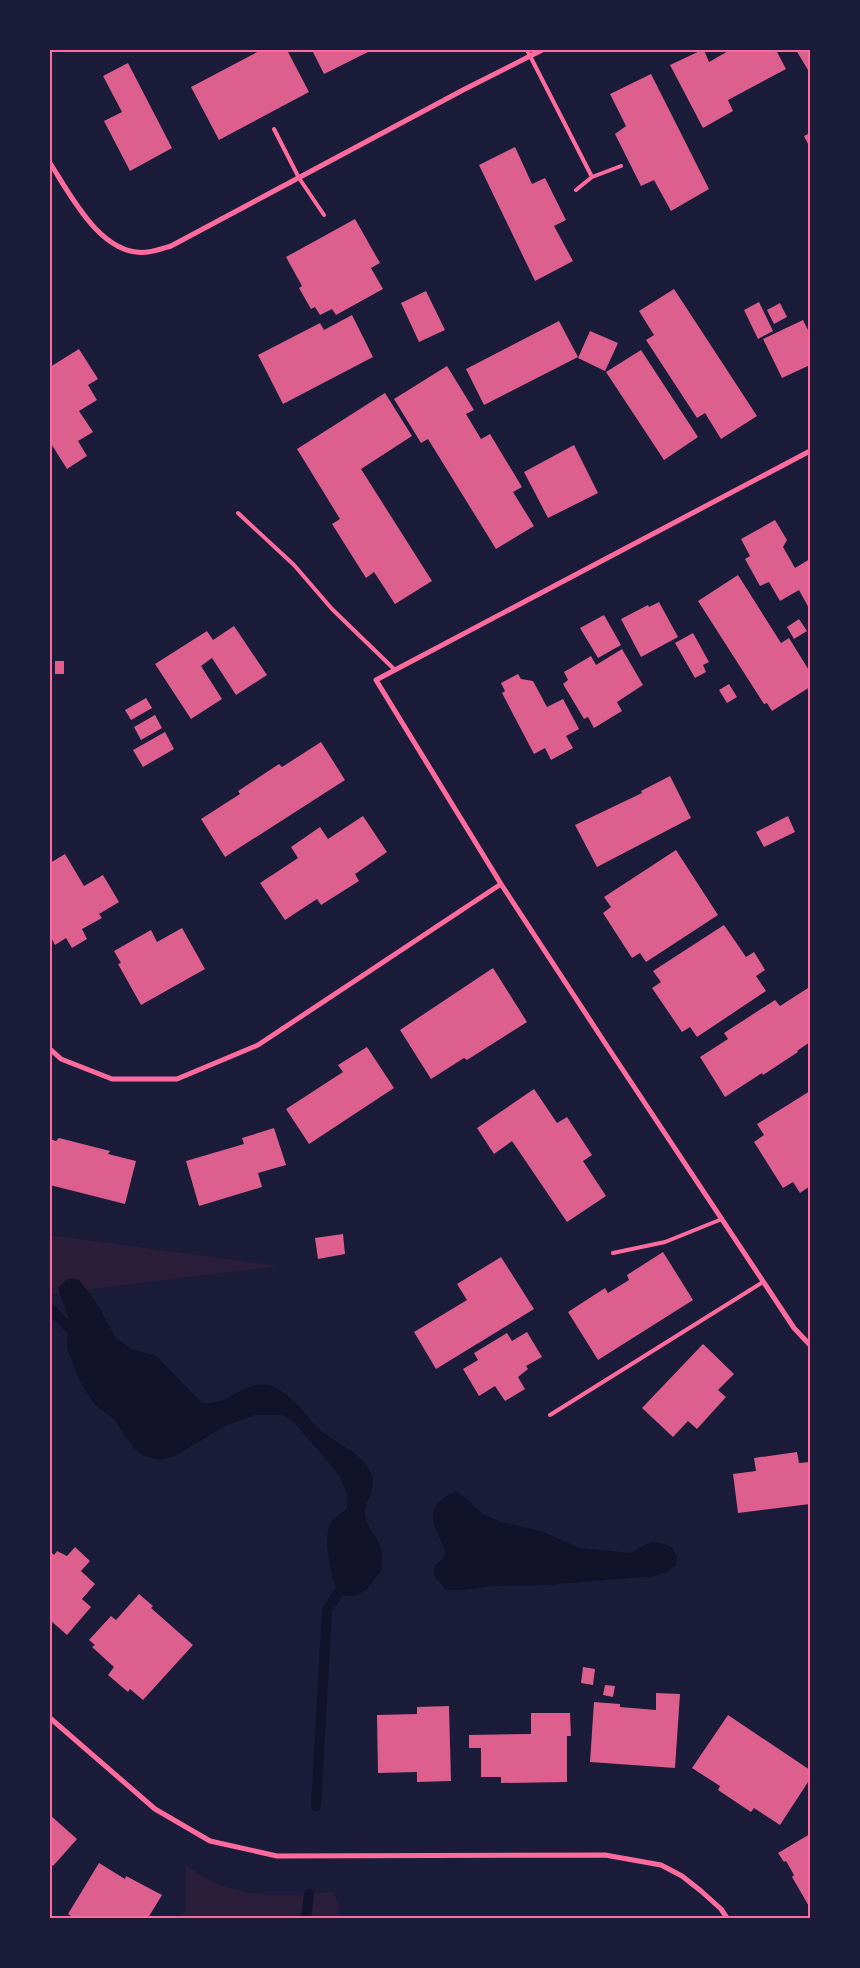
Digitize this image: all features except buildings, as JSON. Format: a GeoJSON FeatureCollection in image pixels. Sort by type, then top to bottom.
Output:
{"type":"FeatureCollection","features":[{"type":"Feature","properties":{"kind":"street"},"geometry":{"type":"LineString","coordinates":[[50,163],[89,221],[102,236],[126,250],[147,252],[171,246],[542,50]]}},
{"type":"Feature","properties":{"kind":"street"},"geometry":{"type":"LineString","coordinates":[[810,451],[376,680],[501,884],[610,1052],[794,1328],[810,1345]]}},
{"type":"Feature","properties":{"kind":"street"},"geometry":{"type":"LineString","coordinates":[[50,1049],[61,1059],[112,1079],[177,1079],[258,1046],[501,884]]}},
{"type":"Feature","properties":{"kind":"street"},"geometry":{"type":"LineString","coordinates":[[50,1718],[155,1809],[210,1841],[277,1856],[605,1855],[660,1865],[682,1876],[721,1909],[727,1918]]}},
{"type":"Feature","properties":{"kind":"lane"},"geometry":{"type":"LineString","coordinates":[[527,50],[592,177]]}},
{"type":"Feature","properties":{"kind":"lane"},"geometry":{"type":"LineString","coordinates":[[274,129],[299,178],[324,215]]}},
{"type":"Feature","properties":{"kind":"lane"},"geometry":{"type":"LineString","coordinates":[[576,190],[592,177],[621,166]]}},
{"type":"Feature","properties":{"kind":"lane"},"geometry":{"type":"LineString","coordinates":[[238,513],[294,565],[332,609],[395,670]]}},
{"type":"Feature","properties":{"kind":"lane"},"geometry":{"type":"LineString","coordinates":[[613,1253],[665,1242],[722,1219]]}},
{"type":"Feature","properties":{"kind":"lane"},"geometry":{"type":"LineString","coordinates":[[550,1415],[764,1282]]}},
{"type":"Feature","properties":{"kind":"shaded area"},"geometry":{"type":"Polygon","coordinates":[[[50,1235],[278,1266],[50,1294],[50,1235]]]}},
{"type":"Feature","properties":{"kind":"shaded area"},"geometry":{"type":"Polygon","coordinates":[[[71,1278],[79,1280],[97,1304],[116,1338],[132,1349],[156,1356],[202,1403],[223,1400],[254,1385],[267,1385],[277,1389],[293,1400],[320,1430],[354,1453],[365,1463],[373,1482],[365,1514],[369,1527],[382,1551],[381,1571],[366,1590],[354,1596],[338,1595],[331,1568],[327,1536],[332,1521],[347,1508],[347,1494],[339,1475],[294,1422],[282,1415],[255,1415],[227,1425],[173,1457],[158,1460],[142,1455],[132,1446],[114,1419],[95,1405],[79,1380],[67,1348],[68,1317],[58,1288],[71,1278]]]}},
{"type":"Feature","properties":{"kind":"shaded area"},"geometry":{"type":"Polygon","coordinates":[[[456,1491],[483,1514],[501,1522],[541,1531],[579,1548],[630,1553],[651,1542],[662,1543],[673,1548],[677,1557],[676,1565],[666,1572],[654,1576],[546,1585],[491,1586],[463,1590],[446,1590],[434,1575],[435,1565],[442,1560],[446,1551],[437,1532],[433,1517],[438,1503],[456,1491]]]}},
{"type":"Feature","properties":{"kind":"shaded area"},"geometry":{"type":"Polygon","coordinates":[[[186,1865],[215,1883],[244,1892],[274,1895],[334,1892],[340,1918],[179,1918],[186,1910],[186,1865]]]}},
{"type":"Feature","properties":{"kind":"waterway"},"geometry":{"type":"LineString","coordinates":[[50,1308],[77,1336]]}},
{"type":"Feature","properties":{"kind":"waterway"},"geometry":{"type":"LineString","coordinates":[[316,1806],[327,1610],[344,1584]]}},
{"type":"Feature","properties":{"kind":"waterway"},"geometry":{"type":"LineString","coordinates":[[306,1918],[309,1894]]}}]}
